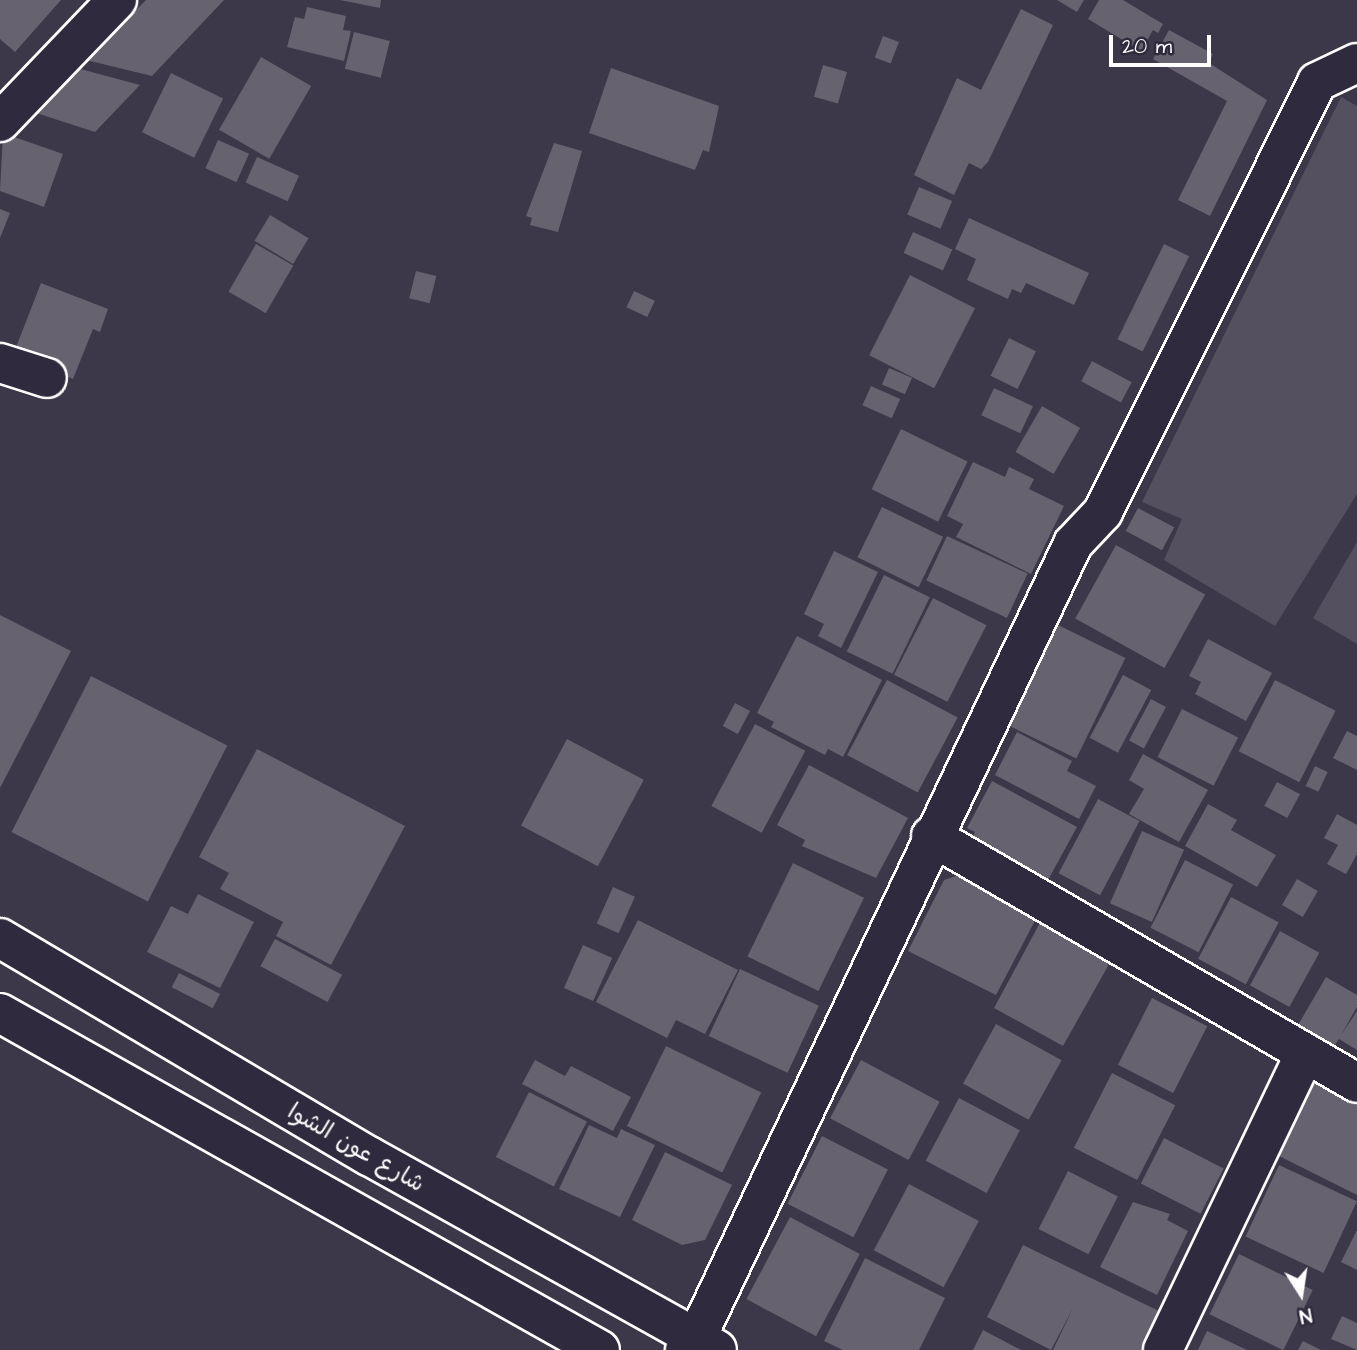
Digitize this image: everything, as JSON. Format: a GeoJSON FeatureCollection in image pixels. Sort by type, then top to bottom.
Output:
{"type":"FeatureCollection","features":[{"type":"Feature","properties":{"kind":"street"},"geometry":{"type":"LineString","coordinates":[[0,122],[117,0]]}},
{"type":"Feature","properties":{"kind":"street"},"geometry":{"type":"LineString","coordinates":[[699,1346],[931,836],[1073,544],[1103,512],[1317,82],[1357,63]]}},
{"type":"Feature","properties":{"kind":"street"},"geometry":{"type":"LineString","coordinates":[[0,363],[47,378]]}},
{"type":"Feature","properties":{"kind":"street"},"geometry":{"type":"LineString","coordinates":[[931,836],[1357,1083]]}},
{"type":"Feature","properties":{"kind":"street","name":"شارع عون الشوا"},"geometry":{"type":"LineString","coordinates":[[0,938],[369,1156],[699,1346]]}},
{"type":"Feature","properties":{"kind":"street"},"geometry":{"type":"LineString","coordinates":[[0,1013],[600,1350]]}},
{"type":"Feature","properties":{"kind":"street"},"geometry":{"type":"LineString","coordinates":[[1163,1350],[1304,1053]]}},
{"type":"Feature","properties":{"kind":"shaded area"},"geometry":{"type":"Polygon","coordinates":[[[1341,97],[1357,106],[1357,494],[1275,626],[1164,560],[1182,519],[1142,502],[1341,97]]]}},
{"type":"Feature","properties":{"kind":"shaded area"},"geometry":{"type":"Polygon","coordinates":[[[1357,542],[1357,644],[1313,618],[1357,542]]]}},
{"type":"Feature","properties":{"kind":"building"},"geometry":{"type":"Polygon","coordinates":[[[0,0],[61,0],[15,52],[0,39],[0,0]]]}},
{"type":"Feature","properties":{"kind":"building"},"geometry":{"type":"Polygon","coordinates":[[[146,0],[224,0],[152,76],[86,60],[146,0]]]}},
{"type":"Feature","properties":{"kind":"building"},"geometry":{"type":"Polygon","coordinates":[[[340,0],[381,0],[380,8],[340,0]]]}},
{"type":"Feature","properties":{"kind":"building"},"geometry":{"type":"Polygon","coordinates":[[[1057,0],[1084,0],[1077,12],[1057,0]]]}},
{"type":"Feature","properties":{"kind":"building"},"geometry":{"type":"Polygon","coordinates":[[[1099,0],[1123,0],[1163,24],[1158,33],[1153,30],[1141,51],[1088,19],[1099,0]]]}},
{"type":"Feature","properties":{"kind":"building"},"geometry":{"type":"Polygon","coordinates":[[[307,7],[346,16],[343,30],[351,31],[344,61],[287,47],[295,17],[304,19],[307,7]]]}},
{"type":"Feature","properties":{"kind":"building"},"geometry":{"type":"Polygon","coordinates":[[[1021,9],[1053,25],[988,162],[981,169],[969,163],[954,195],[914,175],[957,78],[981,90],[1021,9]]]}},
{"type":"Feature","properties":{"kind":"building"},"geometry":{"type":"Polygon","coordinates":[[[1169,30],[1213,54],[1209,63],[1267,100],[1210,216],[1178,200],[1227,101],[1153,59],[1169,30]]]}},
{"type":"Feature","properties":{"kind":"building"},"geometry":{"type":"Polygon","coordinates":[[[354,32],[390,41],[381,78],[345,69],[354,32]]]}},
{"type":"Feature","properties":{"kind":"building"},"geometry":{"type":"Polygon","coordinates":[[[883,36],[899,42],[891,64],[875,57],[883,36]]]}},
{"type":"Feature","properties":{"kind":"building"},"geometry":{"type":"Polygon","coordinates":[[[261,57],[311,86],[269,159],[219,130],[261,57]]]}},
{"type":"Feature","properties":{"kind":"building"},"geometry":{"type":"Polygon","coordinates":[[[823,65],[847,72],[838,104],[814,97],[823,65]]]}},
{"type":"Feature","properties":{"kind":"building"},"geometry":{"type":"Polygon","coordinates":[[[73,67],[140,85],[95,132],[30,111],[73,67]]]}},
{"type":"Feature","properties":{"kind":"building"},"geometry":{"type":"Polygon","coordinates":[[[611,68],[719,106],[709,152],[703,150],[695,170],[589,133],[611,68]]]}},
{"type":"Feature","properties":{"kind":"building"},"geometry":{"type":"Polygon","coordinates":[[[171,73],[223,98],[194,158],[142,132],[171,73]]]}},
{"type":"Feature","properties":{"kind":"building"},"geometry":{"type":"Polygon","coordinates":[[[3,133],[63,154],[44,207],[0,191],[3,133]]]}},
{"type":"Feature","properties":{"kind":"building"},"geometry":{"type":"Polygon","coordinates":[[[218,140],[249,154],[236,182],[205,168],[218,140]]]}},
{"type":"Feature","properties":{"kind":"building"},"geometry":{"type":"Polygon","coordinates":[[[554,143],[582,151],[558,232],[530,225],[532,218],[526,216],[554,143]]]}},
{"type":"Feature","properties":{"kind":"building"},"geometry":{"type":"Polygon","coordinates":[[[257,157],[299,176],[288,201],[246,183],[257,157]]]}},
{"type":"Feature","properties":{"kind":"building"},"geometry":{"type":"Polygon","coordinates":[[[919,187],[952,201],[940,229],[907,215],[919,187]]]}},
{"type":"Feature","properties":{"kind":"building"},"geometry":{"type":"Polygon","coordinates":[[[0,209],[10,213],[0,238],[0,209]]]}},
{"type":"Feature","properties":{"kind":"building"},"geometry":{"type":"Polygon","coordinates":[[[270,215],[309,238],[293,264],[255,241],[270,215]]]}},
{"type":"Feature","properties":{"kind":"building"},"geometry":{"type":"Polygon","coordinates":[[[969,218],[1089,273],[1074,305],[1026,283],[1021,293],[1012,289],[1008,299],[967,280],[976,259],[955,249],[969,218]]]}},
{"type":"Feature","properties":{"kind":"building"},"geometry":{"type":"Polygon","coordinates":[[[913,232],[952,249],[943,271],[904,253],[913,232]]]}},
{"type":"Feature","properties":{"kind":"building"},"geometry":{"type":"Polygon","coordinates":[[[256,244],[293,266],[266,313],[228,292],[256,244]]]}},
{"type":"Feature","properties":{"kind":"building"},"geometry":{"type":"Polygon","coordinates":[[[1164,244],[1189,256],[1143,352],[1118,339],[1164,244]]]}},
{"type":"Feature","properties":{"kind":"building"},"geometry":{"type":"Polygon","coordinates":[[[416,271],[436,276],[430,303],[409,298],[416,271]]]}},
{"type":"Feature","properties":{"kind":"building"},"geometry":{"type":"Polygon","coordinates":[[[910,275],[975,308],[934,388],[869,355],[910,275]]]}},
{"type":"Feature","properties":{"kind":"building"},"geometry":{"type":"Polygon","coordinates":[[[41,283],[108,309],[100,332],[93,329],[73,379],[13,355],[41,283]]]}},
{"type":"Feature","properties":{"kind":"building"},"geometry":{"type":"Polygon","coordinates":[[[634,291],[655,301],[647,317],[626,307],[634,291]]]}},
{"type":"Feature","properties":{"kind":"building"},"geometry":{"type":"Polygon","coordinates":[[[1009,338],[1036,351],[1018,389],[991,376],[1009,338]]]}},
{"type":"Feature","properties":{"kind":"building"},"geometry":{"type":"Polygon","coordinates":[[[1092,361],[1132,382],[1121,402],[1081,381],[1092,361]]]}},
{"type":"Feature","properties":{"kind":"building"},"geometry":{"type":"Polygon","coordinates":[[[889,368],[912,378],[905,394],[882,385],[889,368]]]}},
{"type":"Feature","properties":{"kind":"building"},"geometry":{"type":"Polygon","coordinates":[[[871,386],[900,399],[892,418],[862,405],[871,386]]]}},
{"type":"Feature","properties":{"kind":"building"},"geometry":{"type":"Polygon","coordinates":[[[994,388],[1033,406],[1020,433],[981,415],[994,388]]]}},
{"type":"Feature","properties":{"kind":"building"},"geometry":{"type":"Polygon","coordinates":[[[1042,406],[1080,428],[1054,474],[1016,452],[1042,406]]]}},
{"type":"Feature","properties":{"kind":"building"},"geometry":{"type":"Polygon","coordinates":[[[901,429],[968,461],[938,522],[872,489],[901,429]]]}},
{"type":"Feature","properties":{"kind":"building"},"geometry":{"type":"Polygon","coordinates":[[[973,462],[1005,477],[1009,467],[1034,479],[1029,489],[1064,506],[1031,574],[956,537],[963,524],[947,516],[973,462]]]}},
{"type":"Feature","properties":{"kind":"building"},"geometry":{"type":"Polygon","coordinates":[[[882,507],[943,537],[919,587],[857,557],[882,507]]]}},
{"type":"Feature","properties":{"kind":"building"},"geometry":{"type":"Polygon","coordinates":[[[1138,508],[1174,527],[1162,550],[1126,531],[1138,508]]]}},
{"type":"Feature","properties":{"kind":"building"},"geometry":{"type":"Polygon","coordinates":[[[947,536],[1028,574],[1007,618],[926,580],[947,536]]]}},
{"type":"Feature","properties":{"kind":"building"},"geometry":{"type":"Polygon","coordinates":[[[1116,545],[1205,594],[1164,668],[1075,618],[1116,545]]]}},
{"type":"Feature","properties":{"kind":"building"},"geometry":{"type":"Polygon","coordinates":[[[834,551],[878,572],[841,648],[818,636],[824,624],[804,614],[834,551]]]}},
{"type":"Feature","properties":{"kind":"building"},"geometry":{"type":"Polygon","coordinates":[[[884,575],[930,597],[893,674],[847,651],[884,575]]]}},
{"type":"Feature","properties":{"kind":"building"},"geometry":{"type":"Polygon","coordinates":[[[933,598],[986,625],[947,702],[894,675],[933,598]]]}},
{"type":"Feature","properties":{"kind":"building"},"geometry":{"type":"Polygon","coordinates":[[[0,615],[71,651],[0,788],[0,615]]]}},
{"type":"Feature","properties":{"kind":"building"},"geometry":{"type":"Polygon","coordinates":[[[1058,625],[1125,658],[1076,759],[1009,726],[1058,625]]]}},
{"type":"Feature","properties":{"kind":"building"},"geometry":{"type":"Polygon","coordinates":[[[797,636],[882,680],[843,757],[828,749],[825,755],[771,727],[774,722],[757,713],[797,636]]]}},
{"type":"Feature","properties":{"kind":"building"},"geometry":{"type":"Polygon","coordinates":[[[1208,639],[1272,673],[1246,721],[1195,694],[1201,682],[1189,676],[1208,639]]]}},
{"type":"Feature","properties":{"kind":"building"},"geometry":{"type":"Polygon","coordinates":[[[1123,675],[1151,690],[1118,753],[1090,738],[1123,675]]]}},
{"type":"Feature","properties":{"kind":"building"},"geometry":{"type":"Polygon","coordinates":[[[91,676],[227,745],[148,901],[12,832],[91,676]]]}},
{"type":"Feature","properties":{"kind":"building"},"geometry":{"type":"Polygon","coordinates":[[[887,680],[958,718],[918,793],[847,755],[887,680]]]}},
{"type":"Feature","properties":{"kind":"building"},"geometry":{"type":"Polygon","coordinates":[[[1275,680],[1336,711],[1299,782],[1239,751],[1275,680]]]}},
{"type":"Feature","properties":{"kind":"building"},"geometry":{"type":"Polygon","coordinates":[[[1151,699],[1166,707],[1144,748],[1129,740],[1151,699]]]}},
{"type":"Feature","properties":{"kind":"building"},"geometry":{"type":"Polygon","coordinates":[[[735,703],[750,711],[738,734],[723,726],[735,703]]]}},
{"type":"Feature","properties":{"kind":"building"},"geometry":{"type":"Polygon","coordinates":[[[1182,709],[1238,738],[1214,786],[1157,757],[1182,709]]]}},
{"type":"Feature","properties":{"kind":"building"},"geometry":{"type":"Polygon","coordinates":[[[755,724],[805,751],[762,833],[711,806],[755,724]]]}},
{"type":"Feature","properties":{"kind":"building"},"geometry":{"type":"Polygon","coordinates":[[[1347,731],[1357,736],[1357,770],[1333,758],[1347,731]]]}},
{"type":"Feature","properties":{"kind":"building"},"geometry":{"type":"Polygon","coordinates":[[[1017,732],[1072,761],[1067,771],[1096,786],[1079,819],[995,775],[1017,732]]]}},
{"type":"Feature","properties":{"kind":"building"},"geometry":{"type":"Polygon","coordinates":[[[567,739],[644,780],[598,866],[521,826],[567,739]]]}},
{"type":"Feature","properties":{"kind":"building"},"geometry":{"type":"Polygon","coordinates":[[[257,749],[405,826],[331,965],[276,936],[283,922],[220,889],[229,873],[199,857],[257,749]]]}},
{"type":"Feature","properties":{"kind":"building"},"geometry":{"type":"Polygon","coordinates":[[[1143,754],[1208,790],[1179,842],[1129,814],[1144,789],[1129,780],[1143,754]]]}},
{"type":"Feature","properties":{"kind":"building"},"geometry":{"type":"Polygon","coordinates":[[[809,765],[908,818],[876,878],[802,846],[805,840],[777,825],[809,765]]]}},
{"type":"Feature","properties":{"kind":"building"},"geometry":{"type":"Polygon","coordinates":[[[1315,766],[1328,772],[1318,792],[1306,786],[1315,766]]]}},
{"type":"Feature","properties":{"kind":"building"},"geometry":{"type":"Polygon","coordinates":[[[992,781],[1077,827],[1048,880],[971,839],[975,832],[967,828],[992,781]]]}},
{"type":"Feature","properties":{"kind":"building"},"geometry":{"type":"Polygon","coordinates":[[[1277,782],[1300,794],[1287,818],[1264,806],[1277,782]]]}},
{"type":"Feature","properties":{"kind":"building"},"geometry":{"type":"Polygon","coordinates":[[[1098,799],[1139,821],[1100,895],[1059,873],[1098,799]]]}},
{"type":"Feature","properties":{"kind":"building"},"geometry":{"type":"Polygon","coordinates":[[[1208,804],[1237,820],[1231,830],[1276,855],[1257,887],[1185,846],[1208,804]]]}},
{"type":"Feature","properties":{"kind":"building"},"geometry":{"type":"Polygon","coordinates":[[[1337,814],[1357,825],[1357,854],[1346,874],[1327,864],[1338,845],[1324,838],[1337,814]]]}},
{"type":"Feature","properties":{"kind":"building"},"geometry":{"type":"Polygon","coordinates":[[[1142,831],[1184,850],[1152,922],[1110,903],[1142,831]]]}},
{"type":"Feature","properties":{"kind":"building"},"geometry":{"type":"Polygon","coordinates":[[[1185,860],[1233,885],[1199,952],[1150,928],[1185,860]]]}},
{"type":"Feature","properties":{"kind":"building"},"geometry":{"type":"Polygon","coordinates":[[[793,863],[864,898],[818,991],[747,956],[793,863]]]}},
{"type":"Feature","properties":{"kind":"building"},"geometry":{"type":"Polygon","coordinates":[[[962,874],[1038,915],[996,995],[908,951],[944,880],[962,874]]]}},
{"type":"Feature","properties":{"kind":"building"},"geometry":{"type":"Polygon","coordinates":[[[1297,879],[1318,891],[1303,917],[1282,905],[1297,879]]]}},
{"type":"Feature","properties":{"kind":"building"},"geometry":{"type":"Polygon","coordinates":[[[613,887],[635,897],[619,933],[597,924],[613,887]]]}},
{"type":"Feature","properties":{"kind":"building"},"geometry":{"type":"Polygon","coordinates":[[[198,894],[254,922],[220,988],[147,952],[171,906],[188,914],[198,894]]]}},
{"type":"Feature","properties":{"kind":"building"},"geometry":{"type":"Polygon","coordinates":[[[1231,897],[1279,922],[1246,984],[1198,959],[1231,897]]]}},
{"type":"Feature","properties":{"kind":"building"},"geometry":{"type":"Polygon","coordinates":[[[1043,917],[1107,957],[1108,966],[1063,1046],[994,1008],[1043,917]]]}},
{"type":"Feature","properties":{"kind":"building"},"geometry":{"type":"Polygon","coordinates":[[[638,920],[738,970],[705,1034],[676,1020],[667,1038],[596,1002],[638,920]]]}},
{"type":"Feature","properties":{"kind":"building"},"geometry":{"type":"Polygon","coordinates":[[[1280,931],[1319,953],[1289,1007],[1250,985],[1280,931]]]}},
{"type":"Feature","properties":{"kind":"building"},"geometry":{"type":"Polygon","coordinates":[[[275,939],[342,975],[328,1002],[260,966],[275,939]]]}},
{"type":"Feature","properties":{"kind":"building"},"geometry":{"type":"Polygon","coordinates":[[[583,945],[612,958],[593,1001],[564,988],[583,945]]]}},
{"type":"Feature","properties":{"kind":"building"},"geometry":{"type":"Polygon","coordinates":[[[740,969],[819,1006],[788,1073],[709,1036],[740,969]]]}},
{"type":"Feature","properties":{"kind":"building"},"geometry":{"type":"Polygon","coordinates":[[[179,973],[220,994],[213,1008],[172,987],[179,973]]]}},
{"type":"Feature","properties":{"kind":"building"},"geometry":{"type":"Polygon","coordinates":[[[1326,977],[1357,995],[1357,1007],[1341,1035],[1357,1011],[1357,1050],[1339,1039],[1334,1046],[1298,1025],[1326,977]]]}},
{"type":"Feature","properties":{"kind":"building"},"geometry":{"type":"Polygon","coordinates":[[[1152,998],[1207,1026],[1173,1093],[1118,1065],[1152,998]]]}},
{"type":"Feature","properties":{"kind":"building"},"geometry":{"type":"Polygon","coordinates":[[[996,1024],[1062,1060],[1029,1120],[963,1083],[996,1024]]]}},
{"type":"Feature","properties":{"kind":"building"},"geometry":{"type":"Polygon","coordinates":[[[666,1046],[761,1092],[722,1172],[627,1126],[666,1046]]]}},
{"type":"Feature","properties":{"kind":"building"},"geometry":{"type":"Polygon","coordinates":[[[535,1060],[565,1076],[571,1066],[631,1097],[613,1131],[522,1084],[535,1060]]]}},
{"type":"Feature","properties":{"kind":"building"},"geometry":{"type":"Polygon","coordinates":[[[861,1060],[940,1102],[909,1160],[830,1118],[861,1060]]]}},
{"type":"Feature","properties":{"kind":"building"},"geometry":{"type":"Polygon","coordinates":[[[1112,1073],[1175,1105],[1137,1180],[1074,1148],[1112,1073]]]}},
{"type":"Feature","properties":{"kind":"building"},"geometry":{"type":"Polygon","coordinates":[[[1314,1081],[1357,1102],[1357,1195],[1277,1155],[1314,1081]]]}},
{"type":"Feature","properties":{"kind":"building"},"geometry":{"type":"Polygon","coordinates":[[[529,1092],[587,1122],[554,1187],[496,1157],[529,1092]]]}},
{"type":"Feature","properties":{"kind":"building"},"geometry":{"type":"Polygon","coordinates":[[[959,1098],[1020,1130],[987,1193],[926,1161],[959,1098]]]}},
{"type":"Feature","properties":{"kind":"building"},"geometry":{"type":"Polygon","coordinates":[[[589,1125],[617,1138],[621,1129],[655,1145],[620,1217],[559,1189],[589,1125]]]}},
{"type":"Feature","properties":{"kind":"building"},"geometry":{"type":"Polygon","coordinates":[[[822,1136],[888,1170],[853,1237],[787,1204],[822,1136]]]}},
{"type":"Feature","properties":{"kind":"building"},"geometry":{"type":"Polygon","coordinates":[[[1164,1138],[1224,1168],[1201,1214],[1141,1183],[1164,1138]]]}},
{"type":"Feature","properties":{"kind":"building"},"geometry":{"type":"Polygon","coordinates":[[[665,1152],[732,1185],[705,1240],[682,1245],[632,1220],[665,1152]]]}},
{"type":"Feature","properties":{"kind":"building"},"geometry":{"type":"Polygon","coordinates":[[[1279,1165],[1357,1201],[1324,1273],[1246,1237],[1279,1165]]]}},
{"type":"Feature","properties":{"kind":"building"},"geometry":{"type":"Polygon","coordinates":[[[1068,1171],[1118,1196],[1088,1254],[1038,1229],[1068,1171]]]}},
{"type":"Feature","properties":{"kind":"building"},"geometry":{"type":"Polygon","coordinates":[[[909,1184],[979,1221],[944,1287],[874,1250],[909,1184]]]}},
{"type":"Feature","properties":{"kind":"building"},"geometry":{"type":"Polygon","coordinates":[[[1133,1202],[1170,1214],[1167,1220],[1188,1231],[1157,1295],[1100,1267],[1133,1202]]]}},
{"type":"Feature","properties":{"kind":"building"},"geometry":{"type":"Polygon","coordinates":[[[790,1217],[860,1254],[816,1336],[746,1299],[790,1217]]]}},
{"type":"Feature","properties":{"kind":"building"},"geometry":{"type":"Polygon","coordinates":[[[1357,1230],[1357,1270],[1341,1262],[1357,1230]]]}},
{"type":"Feature","properties":{"kind":"building"},"geometry":{"type":"Polygon","coordinates":[[[1023,1245],[1163,1313],[1144,1350],[1053,1350],[1073,1308],[1051,1350],[987,1317],[1023,1245]]]}},
{"type":"Feature","properties":{"kind":"building"},"geometry":{"type":"Polygon","coordinates":[[[1239,1254],[1313,1290],[1283,1350],[1210,1314],[1239,1254]]]}},
{"type":"Feature","properties":{"kind":"building"},"geometry":{"type":"Polygon","coordinates":[[[865,1258],[945,1298],[919,1350],[843,1350],[824,1341],[865,1258]]]}},
{"type":"Feature","properties":{"kind":"building"},"geometry":{"type":"Polygon","coordinates":[[[1342,1316],[1357,1323],[1357,1350],[1331,1339],[1342,1316]]]}},
{"type":"Feature","properties":{"kind":"building"},"geometry":{"type":"Polygon","coordinates":[[[983,1330],[1021,1350],[973,1350],[983,1330]]]}},
{"type":"Feature","properties":{"kind":"building"},"geometry":{"type":"Polygon","coordinates":[[[1207,1331],[1247,1350],[1198,1350],[1207,1331]]]}},
{"type":"Feature","properties":{"kind":"building"},"geometry":{"type":"Polygon","coordinates":[[[1303,1341],[1321,1350],[1298,1350],[1303,1341]]]}}]}
